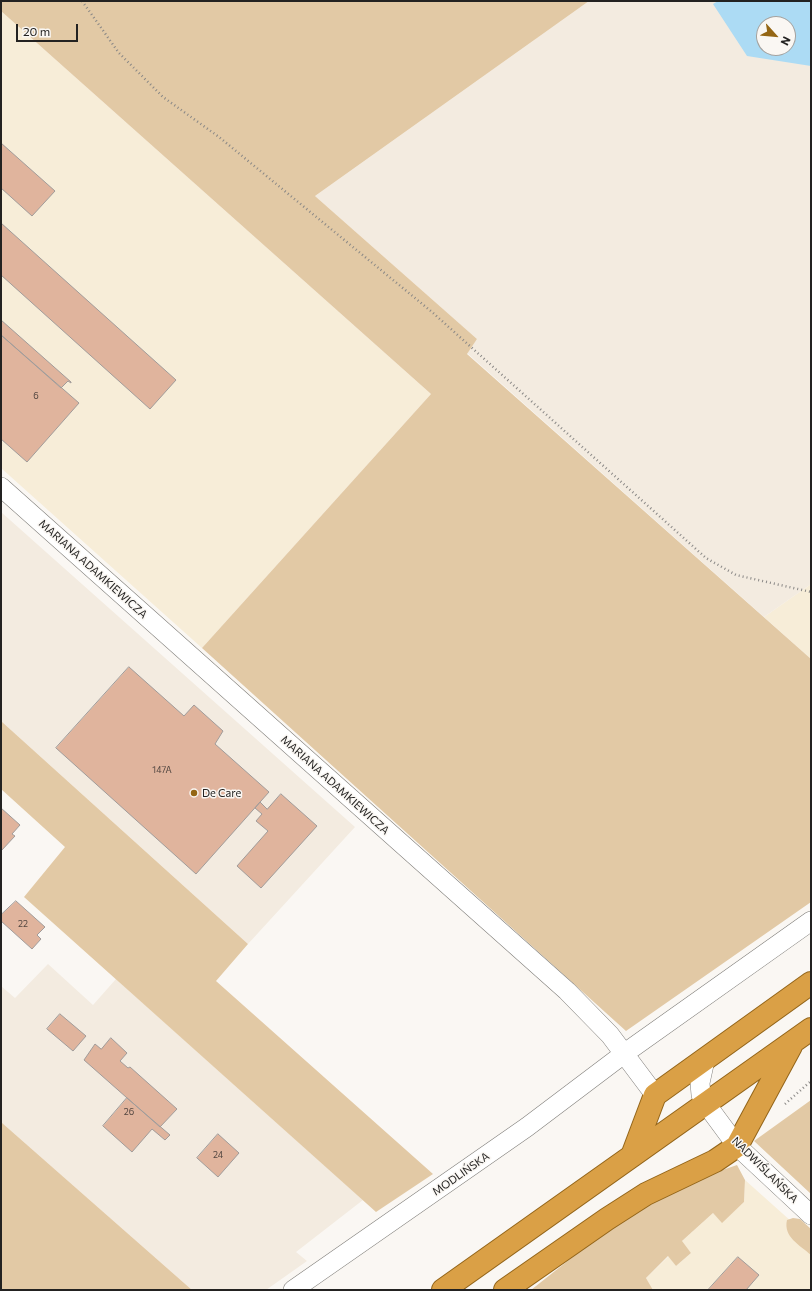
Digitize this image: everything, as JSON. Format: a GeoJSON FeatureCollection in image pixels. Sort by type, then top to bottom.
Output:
{"type":"FeatureCollection","features":[{"type":"Feature","properties":{"kind":"highway"},"geometry":{"type":"LineString","coordinates":[[632,1156],[655,1095],[811,983]]}},
{"type":"Feature","properties":{"kind":"highway"},"geometry":{"type":"LineString","coordinates":[[443,1290],[802,1036]]}},
{"type":"Feature","properties":{"kind":"highway"},"geometry":{"type":"LineString","coordinates":[[505,1290],[607,1219],[646,1194],[715,1161],[737,1146],[802,1036]]}},
{"type":"Feature","properties":{"kind":"street","name":"MARIANA ADAMKIEWICZA"},"geometry":{"type":"LineString","coordinates":[[1,487],[567,992],[610,1035],[655,1095]]}},
{"type":"Feature","properties":{"kind":"street","name":"MODLIŃSKA"},"geometry":{"type":"LineString","coordinates":[[293,1290],[527,1127],[625,1053],[811,921]]}},
{"type":"Feature","properties":{"kind":"street","name":"NADWIŚLAŃSKA"},"geometry":{"type":"LineString","coordinates":[[704,1060],[700,1083],[701,1095],[706,1104],[737,1146],[811,1215]]}},
{"type":"Feature","properties":{"kind":"path"},"geometry":{"type":"LineString","coordinates":[[82,1],[119,53],[163,97],[219,137],[432,312],[706,558],[736,575],[811,592]]}},
{"type":"Feature","properties":{"kind":"shaded area"},"geometry":{"type":"Polygon","coordinates":[[[1,1],[589,1],[315,196],[477,339],[467,354],[811,659],[811,902],[626,1031],[202,648],[431,394],[1,11],[1,1]]]}},
{"type":"Feature","properties":{"kind":"shaded area"},"geometry":{"type":"Polygon","coordinates":[[[589,1],[811,1],[811,584],[764,617],[467,353],[477,339],[315,196],[589,1]]]}},
{"type":"Feature","properties":{"kind":"shaded area"},"geometry":{"type":"Polygon","coordinates":[[[1,11],[431,394],[202,648],[1,468],[1,11]]]}},
{"type":"Feature","properties":{"kind":"shaded area","name":"De Care"},"geometry":{"type":"Polygon","coordinates":[[[1,512],[355,827],[248,944],[1,721],[1,512]]]}},
{"type":"Feature","properties":{"kind":"shaded area"},"geometry":{"type":"Polygon","coordinates":[[[811,584],[811,659],[764,617],[811,584]]]}},
{"type":"Feature","properties":{"kind":"shaded area"},"geometry":{"type":"Polygon","coordinates":[[[1,721],[248,944],[216,981],[433,1174],[376,1212],[24,897],[65,847],[1,789],[1,721]]]}},
{"type":"Feature","properties":{"kind":"shaded area"},"geometry":{"type":"Polygon","coordinates":[[[48,964],[93,1005],[116,979],[363,1200],[296,1252],[307,1261],[266,1290],[192,1290],[1,1122],[1,986],[15,998],[48,964]]]}},
{"type":"Feature","properties":{"kind":"shaded area"},"geometry":{"type":"Polygon","coordinates":[[[811,1100],[811,1194],[754,1141],[811,1100]]]}},
{"type":"Feature","properties":{"kind":"shaded area"},"geometry":{"type":"Polygon","coordinates":[[[1,1122],[192,1290],[1,1290],[1,1122]]]}},
{"type":"Feature","properties":{"kind":"shaded area"},"geometry":{"type":"Polygon","coordinates":[[[737,1165],[745,1180],[744,1202],[722,1223],[713,1213],[682,1241],[691,1253],[676,1266],[668,1256],[646,1278],[653,1290],[531,1290],[623,1217],[708,1175],[737,1165]]]}},
{"type":"Feature","properties":{"kind":"shaded area"},"geometry":{"type":"Polygon","coordinates":[[[745,1180],[811,1239],[811,1290],[653,1290],[646,1278],[669,1256],[676,1266],[691,1253],[681,1242],[713,1213],[722,1222],[744,1202],[745,1180]]]}},
{"type":"Feature","properties":{"kind":"shaded area"},"geometry":{"type":"Polygon","coordinates":[[[793,1218],[800,1219],[811,1229],[811,1255],[790,1236],[786,1226],[787,1220],[793,1218]]]}},
{"type":"Feature","properties":{"kind":"water"},"geometry":{"type":"Polygon","coordinates":[[[718,1],[811,1],[811,66],[747,56],[713,4],[718,1]]]}},
{"type":"Feature","properties":{"kind":"building"},"geometry":{"type":"Polygon","coordinates":[[[1,143],[55,191],[32,216],[1,188],[1,143]]]}},
{"type":"Feature","properties":{"kind":"building"},"geometry":{"type":"Polygon","coordinates":[[[1,223],[176,380],[150,409],[1,275],[1,223]]]}},
{"type":"Feature","properties":{"kind":"building"},"geometry":{"type":"Polygon","coordinates":[[[1,320],[71,383],[68,381],[61,388],[1,335],[1,320]]]}},
{"type":"Feature","properties":{"kind":"building"},"geometry":{"type":"Polygon","coordinates":[[[1,335],[79,403],[27,462],[1,439],[1,335]]]}},
{"type":"Feature","properties":{"kind":"building"},"geometry":{"type":"Polygon","coordinates":[[[129,667],[184,716],[194,705],[223,731],[215,744],[269,792],[196,874],[56,748],[129,667]]]}},
{"type":"Feature","properties":{"kind":"building"},"geometry":{"type":"Polygon","coordinates":[[[281,794],[317,826],[261,888],[237,866],[268,831],[256,821],[262,814],[255,808],[260,802],[267,809],[281,794]]]}},
{"type":"Feature","properties":{"kind":"building"},"geometry":{"type":"Polygon","coordinates":[[[1,808],[20,825],[12,834],[15,836],[1,851],[1,808]]]}},
{"type":"Feature","properties":{"kind":"building"},"geometry":{"type":"Polygon","coordinates":[[[16,901],[45,927],[37,935],[41,939],[32,949],[1,921],[1,915],[16,901]]]}},
{"type":"Feature","properties":{"kind":"building"},"geometry":{"type":"Polygon","coordinates":[[[60,1014],[86,1036],[73,1051],[47,1029],[60,1014]]]}},
{"type":"Feature","properties":{"kind":"building"},"geometry":{"type":"Polygon","coordinates":[[[111,1038],[127,1053],[120,1061],[128,1068],[130,1067],[177,1109],[160,1127],[84,1060],[95,1044],[101,1049],[111,1038]]]}},
{"type":"Feature","properties":{"kind":"building"},"geometry":{"type":"Polygon","coordinates":[[[127,1098],[170,1135],[165,1140],[152,1129],[132,1152],[103,1126],[127,1098]]]}},
{"type":"Feature","properties":{"kind":"building"},"geometry":{"type":"Polygon","coordinates":[[[218,1134],[239,1153],[218,1177],[197,1158],[218,1134]]]}},
{"type":"Feature","properties":{"kind":"building"},"geometry":{"type":"Polygon","coordinates":[[[738,1257],[759,1275],[746,1290],[708,1290],[738,1257]]]}},
{"type":"Feature","properties":{"kind":"place","name":"De Care"},"geometry":{"type":"Point","coordinates":[194,793]}}]}
